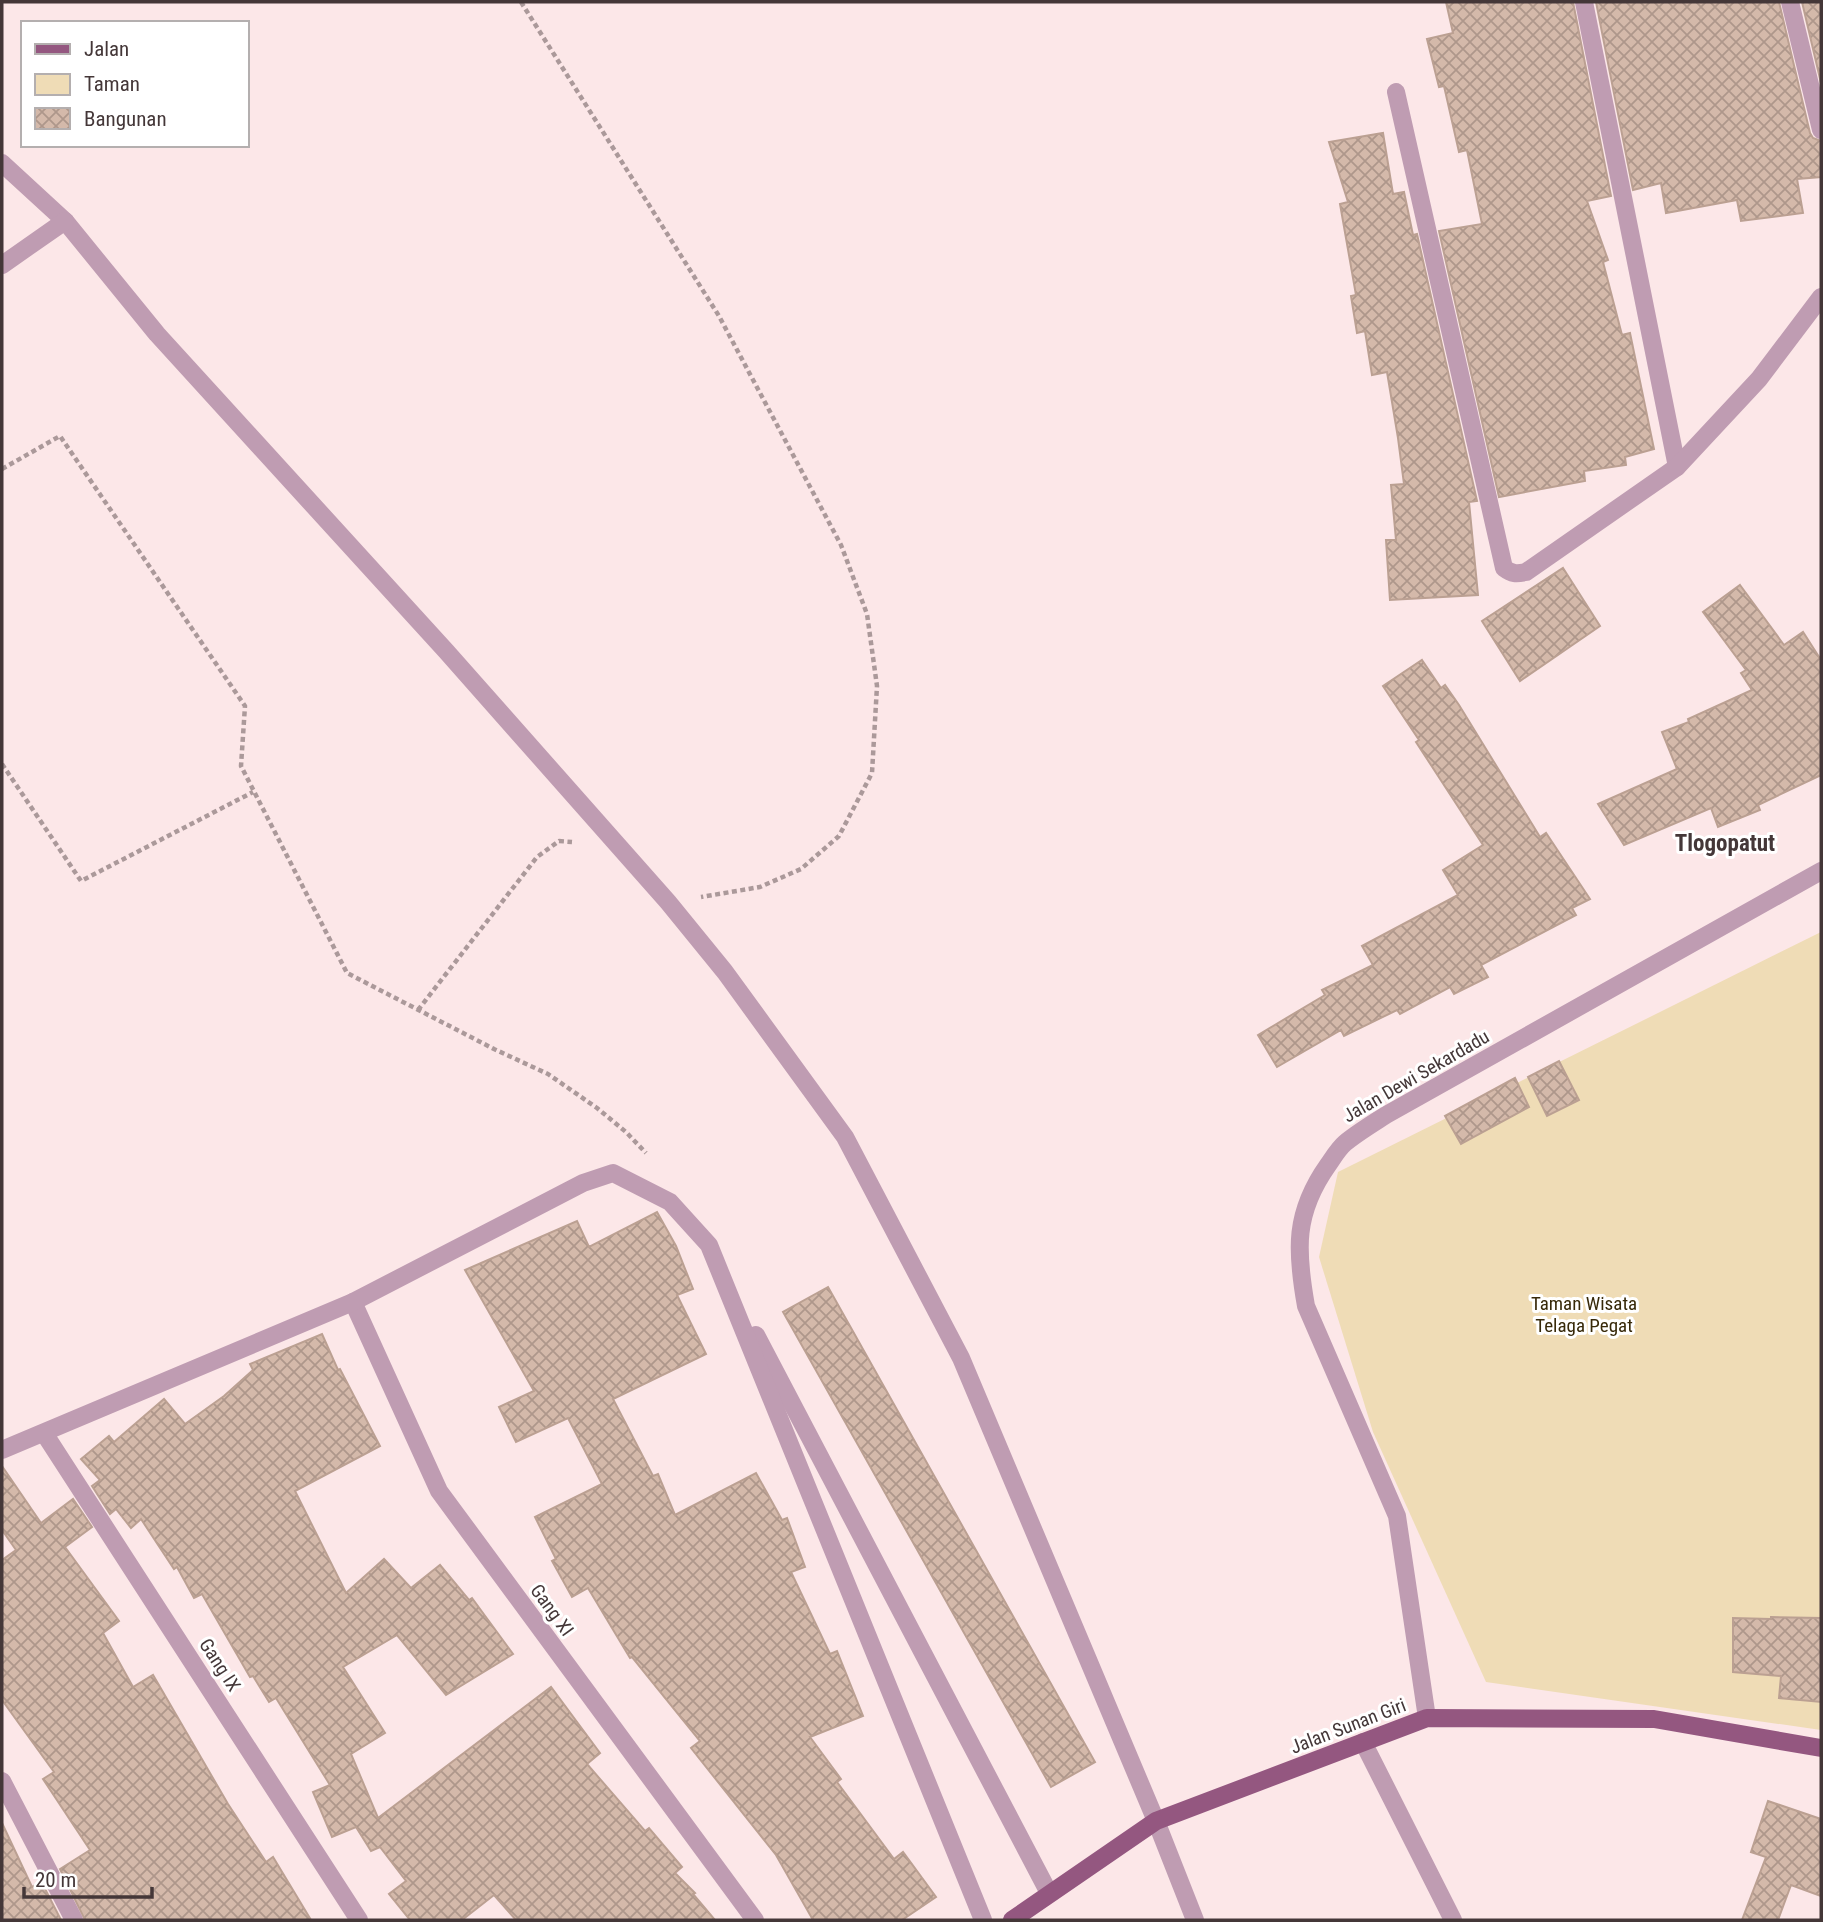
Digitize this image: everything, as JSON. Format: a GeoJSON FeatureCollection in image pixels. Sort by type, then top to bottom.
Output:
{"type":"FeatureCollection","features":[{"type":"Feature","properties":{"kind":"main road","name":"Jalan Sunan Giri"},"geometry":{"type":"LineString","coordinates":[[1012,1920],[1156,1821],[1427,1718],[1654,1719],[1821,1748]]}},
{"type":"Feature","properties":{"kind":"street"},"geometry":{"type":"LineString","coordinates":[[1584,2],[1676,467]]}},
{"type":"Feature","properties":{"kind":"street"},"geometry":{"type":"LineString","coordinates":[[1790,2],[1821,130]]}},
{"type":"Feature","properties":{"kind":"street"},"geometry":{"type":"LineString","coordinates":[[1396,92],[1504,568],[1515,574],[1526,572],[1676,467],[1759,379],[1821,297]]}},
{"type":"Feature","properties":{"kind":"street"},"geometry":{"type":"LineString","coordinates":[[2,163],[65,221],[157,334],[446,651],[668,902],[725,972],[845,1136],[961,1358],[1195,1920]]}},
{"type":"Feature","properties":{"kind":"street"},"geometry":{"type":"LineString","coordinates":[[2,265],[65,221]]}},
{"type":"Feature","properties":{"kind":"street","name":"Jalan Dewi Sekardadu"},"geometry":{"type":"LineString","coordinates":[[1427,1718],[1397,1516],[1306,1306],[1300,1269],[1301,1218],[1306,1202],[1317,1180],[1343,1144],[1386,1115],[1821,871]]}},
{"type":"Feature","properties":{"kind":"street"},"geometry":{"type":"LineString","coordinates":[[2,1450],[353,1302],[583,1183],[613,1173],[670,1202],[709,1245],[1049,1893]]}},
{"type":"Feature","properties":{"kind":"street"},"geometry":{"type":"LineString","coordinates":[[709,1245],[983,1920]]}},
{"type":"Feature","properties":{"kind":"street","name":"Gang XI"},"geometry":{"type":"LineString","coordinates":[[353,1302],[439,1491],[755,1920]]}},
{"type":"Feature","properties":{"kind":"street","name":"Gang IX"},"geometry":{"type":"LineString","coordinates":[[44,1433],[359,1920]]}},
{"type":"Feature","properties":{"kind":"street"},"geometry":{"type":"LineString","coordinates":[[1363,1742],[1453,1920]]}},
{"type":"Feature","properties":{"kind":"street"},"geometry":{"type":"LineString","coordinates":[[2,1781],[74,1920]]}},
{"type":"Feature","properties":{"kind":"path"},"geometry":{"type":"LineString","coordinates":[[521,2],[719,316],[841,545],[867,614],[877,686],[872,773],[838,836],[801,869],[761,887],[668,902]]}},
{"type":"Feature","properties":{"kind":"path"},"geometry":{"type":"LineString","coordinates":[[2,469],[60,436],[245,706],[241,766],[347,973],[548,1074],[597,1108],[626,1132],[661,1168],[670,1202]]}},
{"type":"Feature","properties":{"kind":"path"},"geometry":{"type":"LineString","coordinates":[[2,764],[80,881],[253,792]]}},
{"type":"Feature","properties":{"kind":"path"},"geometry":{"type":"LineString","coordinates":[[418,1010],[537,856],[559,841],[585,842]]}},
{"type":"Feature","properties":{"kind":"green space","name":"Taman Wisata Telaga Pegat"},"geometry":{"type":"Polygon","coordinates":[[[1821,932],[1821,1730],[1486,1682],[1373,1432],[1319,1257],[1338,1172],[1821,932]]]}},
{"type":"Feature","properties":{"kind":"building"},"geometry":{"type":"Polygon","coordinates":[[[1446,2],[1573,2],[1611,196],[1587,201],[1608,260],[1603,262],[1622,335],[1630,333],[1654,449],[1625,457],[1626,465],[1584,471],[1585,481],[1499,497],[1439,231],[1482,224],[1467,150],[1459,152],[1444,86],[1439,87],[1427,39],[1453,33],[1446,2]]]}},
{"type":"Feature","properties":{"kind":"building"},"geometry":{"type":"Polygon","coordinates":[[[1596,2],[1779,2],[1810,133],[1813,138],[1821,141],[1821,177],[1797,179],[1803,213],[1741,221],[1737,200],[1666,213],[1661,183],[1633,190],[1596,2]]]}},
{"type":"Feature","properties":{"kind":"building"},"geometry":{"type":"Polygon","coordinates":[[[1802,2],[1821,2],[1821,83],[1802,2]]]}},
{"type":"Feature","properties":{"kind":"building"},"geometry":{"type":"Polygon","coordinates":[[[1383,133],[1393,194],[1404,192],[1413,235],[1417,234],[1477,501],[1469,502],[1478,595],[1390,600],[1386,540],[1396,540],[1391,485],[1404,484],[1398,438],[1387,372],[1372,375],[1365,331],[1357,333],[1351,296],[1356,295],[1340,204],[1348,202],[1329,142],[1383,133]]]}},
{"type":"Feature","properties":{"kind":"building"},"geometry":{"type":"Polygon","coordinates":[[[1563,568],[1600,626],[1520,681],[1482,621],[1563,568]]]}},
{"type":"Feature","properties":{"kind":"building"},"geometry":{"type":"Polygon","coordinates":[[[1740,585],[1784,645],[1803,632],[1821,660],[1821,775],[1758,805],[1760,810],[1718,827],[1711,808],[1624,845],[1598,804],[1677,769],[1662,732],[1689,722],[1688,719],[1752,690],[1741,673],[1746,670],[1703,612],[1740,585]]]}},
{"type":"Feature","properties":{"kind":"building"},"geometry":{"type":"Polygon","coordinates":[[[1422,660],[1441,688],[1445,685],[1459,705],[1540,837],[1546,833],[1590,899],[1572,908],[1576,915],[1481,965],[1488,977],[1454,994],[1450,987],[1400,1014],[1397,1010],[1344,1036],[1341,1030],[1277,1067],[1258,1035],[1325,995],[1322,990],[1373,965],[1362,946],[1458,895],[1443,870],[1483,845],[1383,686],[1422,660]]]}},
{"type":"Feature","properties":{"kind":"building"},"geometry":{"type":"Polygon","coordinates":[[[1559,1061],[1579,1100],[1547,1116],[1528,1077],[1559,1061]]]}},
{"type":"Feature","properties":{"kind":"building"},"geometry":{"type":"Polygon","coordinates":[[[1515,1078],[1529,1107],[1461,1144],[1445,1116],[1515,1078]]]}},
{"type":"Feature","properties":{"kind":"building"},"geometry":{"type":"Polygon","coordinates":[[[657,1212],[676,1246],[693,1289],[677,1295],[706,1354],[613,1399],[653,1476],[658,1474],[675,1515],[756,1473],[782,1520],[787,1518],[805,1567],[791,1572],[830,1654],[837,1651],[863,1716],[810,1737],[841,1779],[837,1782],[894,1859],[903,1852],[936,1897],[902,1920],[813,1920],[776,1855],[691,1748],[700,1741],[632,1657],[630,1658],[588,1588],[572,1597],[552,1561],[556,1559],[535,1517],[602,1484],[568,1418],[516,1442],[499,1407],[534,1391],[465,1270],[577,1221],[589,1247],[657,1212]]]}},
{"type":"Feature","properties":{"kind":"building"},"geometry":{"type":"Polygon","coordinates":[[[828,1287],[1095,1762],[1051,1787],[783,1312],[828,1287]]]}},
{"type":"Feature","properties":{"kind":"building"},"geometry":{"type":"Polygon","coordinates":[[[322,1334],[338,1370],[340,1369],[380,1446],[295,1491],[346,1593],[384,1559],[411,1588],[440,1565],[469,1600],[472,1598],[513,1654],[446,1695],[397,1635],[343,1667],[385,1733],[351,1754],[378,1818],[551,1687],[600,1753],[587,1764],[645,1831],[649,1828],[682,1867],[675,1873],[695,1893],[693,1894],[715,1920],[516,1920],[494,1895],[462,1920],[410,1920],[389,1894],[406,1881],[380,1847],[371,1851],[356,1827],[332,1837],[313,1792],[330,1785],[276,1698],[269,1702],[253,1676],[250,1677],[202,1594],[194,1598],[177,1567],[174,1569],[141,1519],[131,1528],[116,1509],[110,1514],[92,1486],[100,1480],[81,1459],[109,1436],[114,1442],[164,1399],[185,1424],[224,1396],[253,1370],[250,1364],[322,1334]]]}},
{"type":"Feature","properties":{"kind":"building"},"geometry":{"type":"Polygon","coordinates":[[[2,1466],[41,1523],[73,1499],[92,1527],[65,1547],[119,1621],[103,1633],[133,1687],[153,1675],[228,1804],[266,1862],[273,1857],[311,1920],[85,1920],[60,1869],[90,1850],[43,1779],[54,1772],[2,1700],[2,1560],[16,1550],[2,1530],[2,1466]]]}},
{"type":"Feature","properties":{"kind":"building"},"geometry":{"type":"Polygon","coordinates":[[[1733,1618],[1821,1618],[1821,1702],[1779,1698],[1781,1676],[1733,1672],[1733,1618]]]}},
{"type":"Feature","properties":{"kind":"building"},"geometry":{"type":"Polygon","coordinates":[[[1768,1801],[1821,1819],[1821,1896],[1791,1885],[1778,1920],[1742,1920],[1766,1857],[1751,1852],[1768,1801]]]}},
{"type":"Feature","properties":{"kind":"building"},"geometry":{"type":"Polygon","coordinates":[[[2,1823],[32,1887],[41,1881],[61,1920],[2,1920],[2,1823]]]}},
{"type":"Feature","properties":{"kind":"district","name":"Tlogopatut"},"geometry":{"type":"Point","coordinates":[1725,843]}}]}
